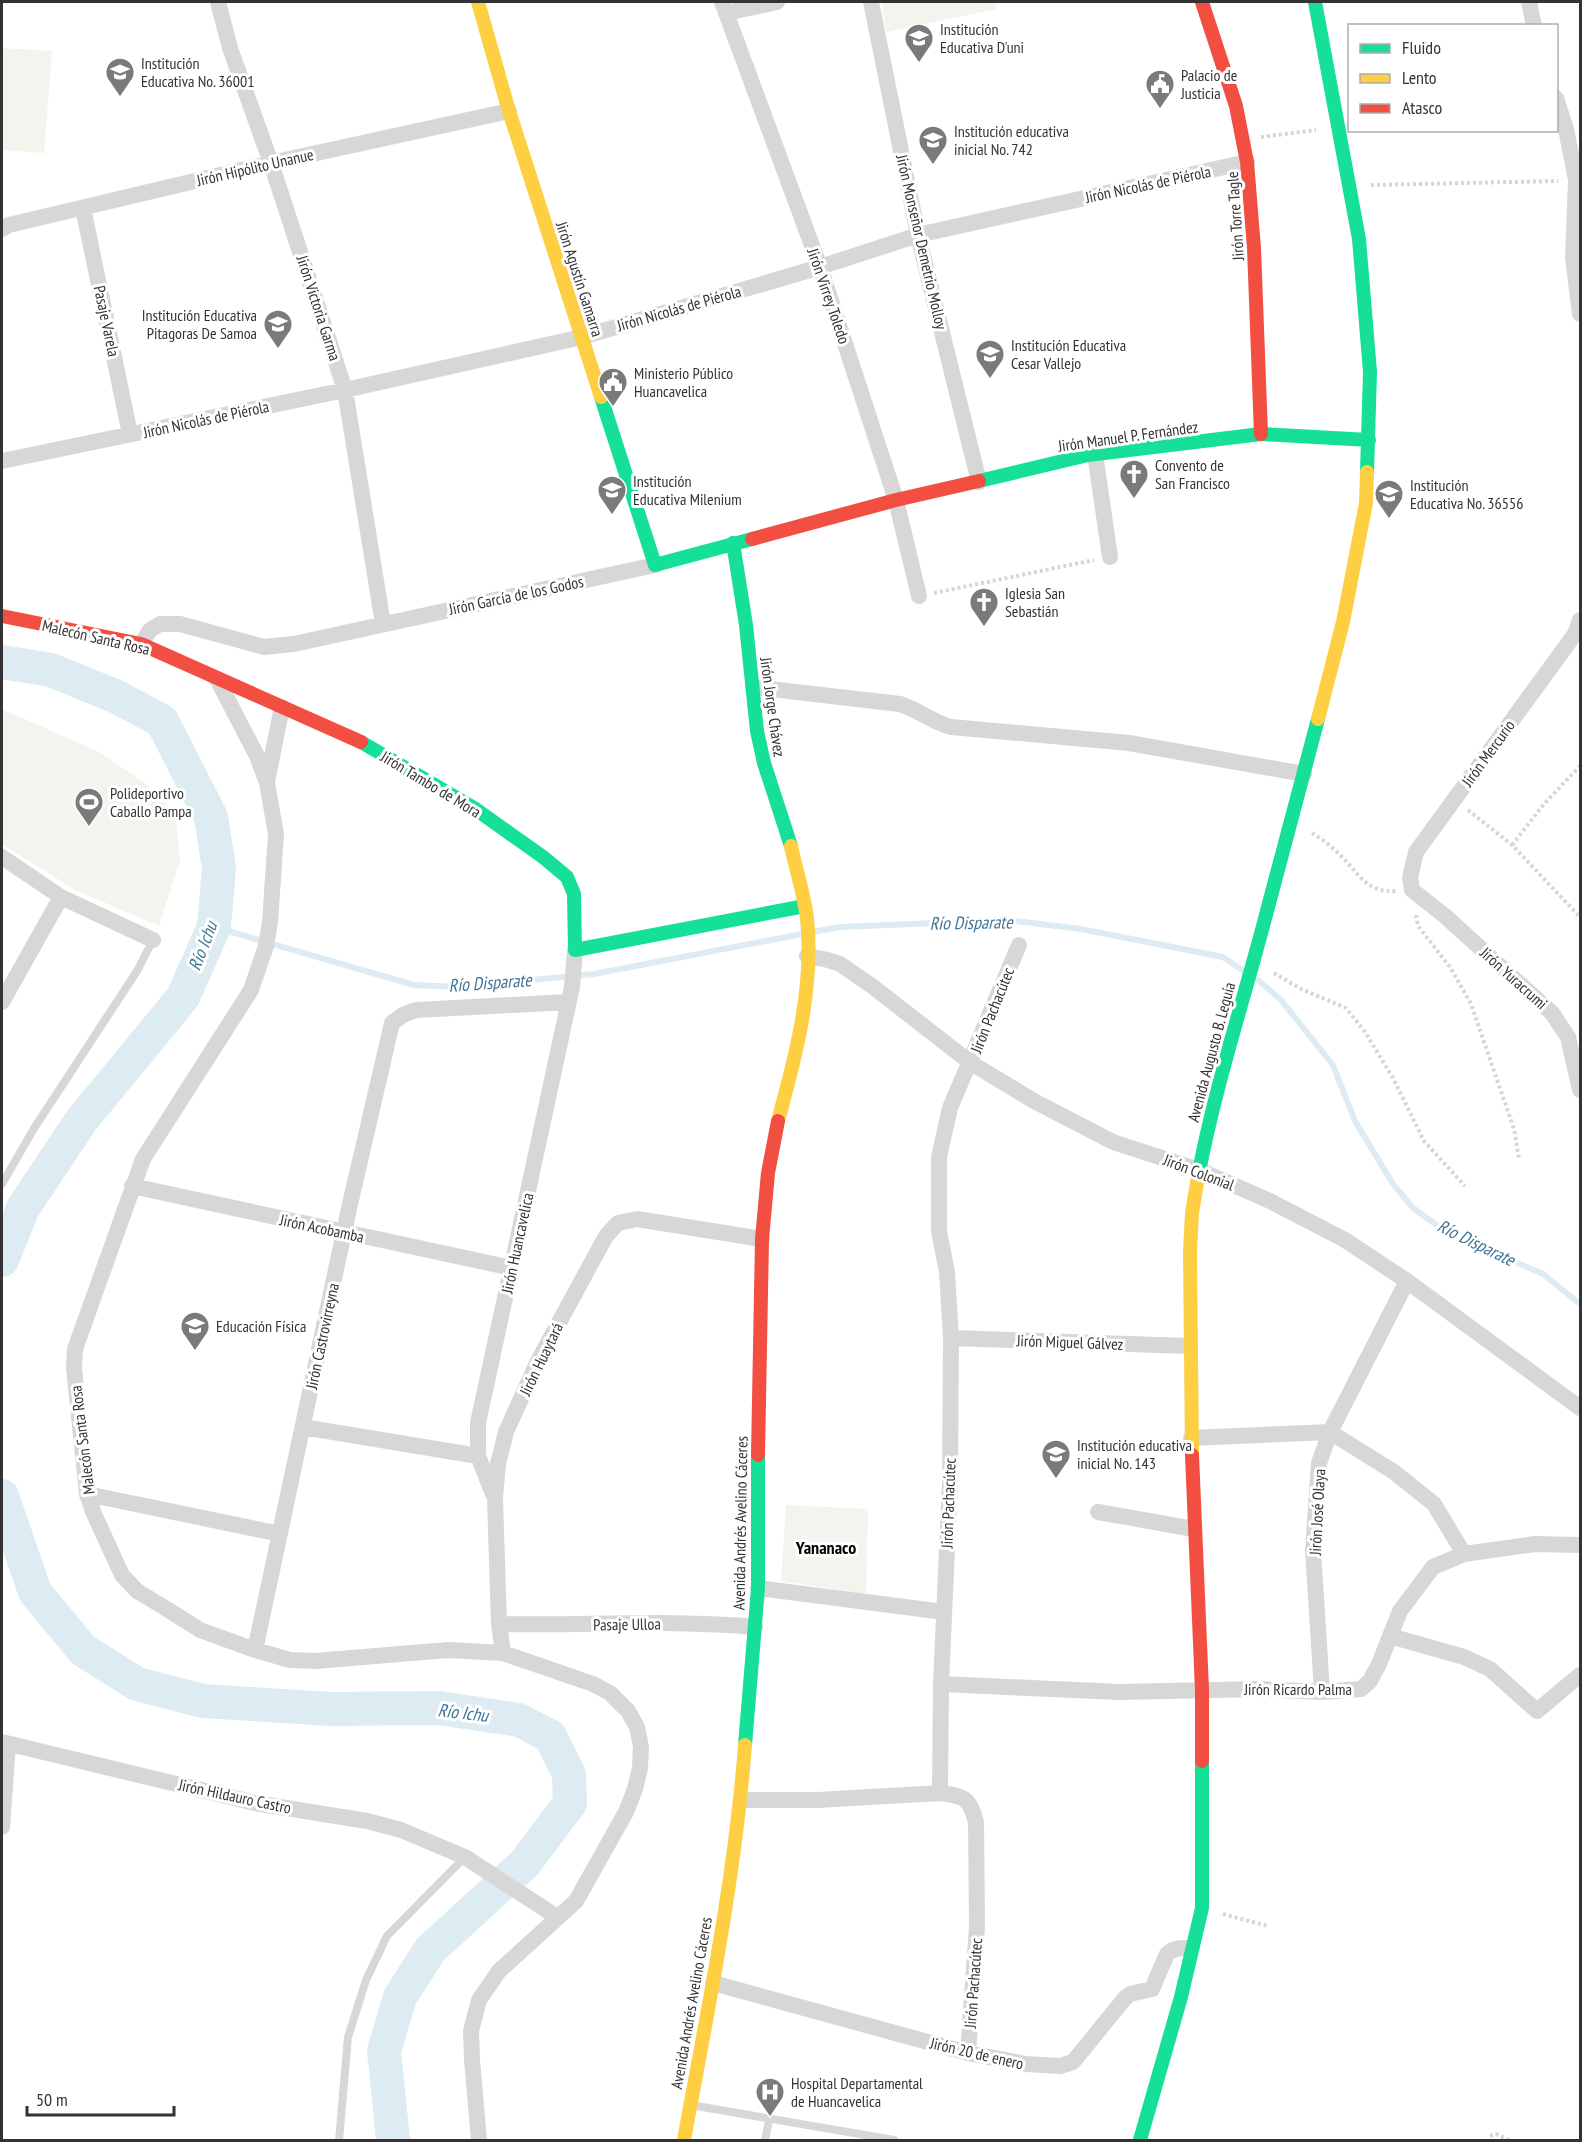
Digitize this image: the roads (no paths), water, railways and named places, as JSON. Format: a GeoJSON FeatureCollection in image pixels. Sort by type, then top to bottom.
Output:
{"type":"FeatureCollection","features":[{"type":"Feature","properties":{"kind":"main road","name":"Jirón Agustín Gamarra"},"geometry":{"type":"LineString","coordinates":[[478,2],[509,111],[655,566]]}},
{"type":"Feature","properties":{"kind":"main road","name":"Jirón Torre Tagle"},"geometry":{"type":"LineString","coordinates":[[1202,2],[1236,106],[1247,162],[1254,248],[1261,434]]}},
{"type":"Feature","properties":{"kind":"main road","name":"Avenida Augusto B. Leguía"},"geometry":{"type":"LineString","coordinates":[[1140,2140],[1181,1997],[1202,1908],[1202,1690],[1194,1529],[1189,1346],[1192,1213],[1208,1124],[1304,774],[1347,601],[1366,503],[1370,372],[1365,291],[1359,239],[1315,2]]}},
{"type":"Feature","properties":{"kind":"main road","name":"Jirón Manuel P. Fernández"},"geometry":{"type":"LineString","coordinates":[[896,500],[1095,454],[1261,434],[1369,440]]}},
{"type":"Feature","properties":{"kind":"main road","name":"Jirón García de los Godos"},"geometry":{"type":"LineString","coordinates":[[655,566],[896,500]]}},
{"type":"Feature","properties":{"kind":"main road","name":"Jirón Jorge Chávez"},"geometry":{"type":"LineString","coordinates":[[733,543],[746,625],[757,731],[764,762],[789,839],[806,913]]}},
{"type":"Feature","properties":{"kind":"main road","name":"Malecón Santa Rosa"},"geometry":{"type":"LineString","coordinates":[[2,616],[141,644],[217,679]]}},
{"type":"Feature","properties":{"kind":"main road","name":"Jirón Tambo de Mora"},"geometry":{"type":"LineString","coordinates":[[217,679],[346,734],[393,759],[474,808],[543,857],[567,877],[574,894],[575,950]]}},
{"type":"Feature","properties":{"kind":"main road"},"geometry":{"type":"LineString","coordinates":[[575,950],[806,913]]}},
{"type":"Feature","properties":{"kind":"main road","name":"Avenida Andrés Avelino Cáceres"},"geometry":{"type":"LineString","coordinates":[[684,2140],[741,1800],[758,1588],[758,1406],[762,1239],[774,1135],[799,1042],[805,1009],[806,913]]}},
{"type":"Feature","properties":{"kind":"street","name":"Jirón Victoria Garma"},"geometry":{"type":"LineString","coordinates":[[218,2],[230,48],[271,163],[345,390],[383,624]]}},
{"type":"Feature","properties":{"kind":"street"},"geometry":{"type":"LineString","coordinates":[[724,7],[777,2]]}},
{"type":"Feature","properties":{"kind":"street","name":"Jirón Monseñor Demetrio Molloy"},"geometry":{"type":"LineString","coordinates":[[871,2],[918,235],[979,482]]}},
{"type":"Feature","properties":{"kind":"street"},"geometry":{"type":"LineString","coordinates":[[1529,2],[1534,24]]}},
{"type":"Feature","properties":{"kind":"street","name":"Jirón Virrey Toledo"},"geometry":{"type":"LineString","coordinates":[[724,7],[820,267],[896,500],[919,596]]}},
{"type":"Feature","properties":{"kind":"street"},"geometry":{"type":"LineString","coordinates":[[1558,101],[1576,180],[1573,258],[1581,314]]}},
{"type":"Feature","properties":{"kind":"street","name":"Jirón Hipólito Unanue"},"geometry":{"type":"LineString","coordinates":[[2,229],[9,225],[271,163],[509,111]]}},
{"type":"Feature","properties":{"kind":"street","name":"Jirón Nicolás de Piérola"},"geometry":{"type":"LineString","coordinates":[[2,461],[345,390],[582,337],[820,267],[918,235],[1247,162]]}},
{"type":"Feature","properties":{"kind":"street","name":"Pasaje Varela"},"geometry":{"type":"LineString","coordinates":[[83,207],[130,434]]}},
{"type":"Feature","properties":{"kind":"street"},"geometry":{"type":"LineString","coordinates":[[1095,454],[1110,557]]}},
{"type":"Feature","properties":{"kind":"street","name":"Jirón García de los Godos"},"geometry":{"type":"LineString","coordinates":[[141,644],[150,630],[160,624],[180,624],[264,647],[294,644],[655,566]]}},
{"type":"Feature","properties":{"kind":"street","name":"Jirón Mercurio"},"geometry":{"type":"LineString","coordinates":[[1412,890],[1410,878],[1416,852],[1575,634],[1581,620]]}},
{"type":"Feature","properties":{"kind":"street"},"geometry":{"type":"LineString","coordinates":[[217,679],[267,783]]}},
{"type":"Feature","properties":{"kind":"street"},"geometry":{"type":"LineString","coordinates":[[753,687],[900,704],[914,708],[936,723],[951,727],[1129,743],[1304,774]]}},
{"type":"Feature","properties":{"kind":"street"},"geometry":{"type":"LineString","coordinates":[[267,783],[282,706]]}},
{"type":"Feature","properties":{"kind":"street","name":"Malecón Santa Rosa"},"geometry":{"type":"LineString","coordinates":[[267,783],[276,834],[270,922],[266,946],[257,974],[251,990],[143,1159],[75,1349],[74,1368],[87,1494],[122,1575],[137,1591],[200,1630],[255,1650],[290,1659],[315,1661],[448,1650],[503,1653],[593,1684],[610,1693],[628,1711],[637,1727],[641,1747],[640,1768],[626,1812],[576,1901],[551,1913],[499,1971],[479,2000],[471,2031],[479,2140]]}},
{"type":"Feature","properties":{"kind":"street"},"geometry":{"type":"LineString","coordinates":[[2,857],[61,897],[153,940]]}},
{"type":"Feature","properties":{"kind":"street","name":"Jirón Yuracrumi"},"geometry":{"type":"LineString","coordinates":[[1412,890],[1445,916],[1552,1013],[1568,1037],[1581,1090]]}},
{"type":"Feature","properties":{"kind":"street"},"geometry":{"type":"LineString","coordinates":[[2,1002],[61,897]]}},
{"type":"Feature","properties":{"kind":"street","name":"Jirón Pachacútec"},"geometry":{"type":"LineString","coordinates":[[968,2053],[977,1926],[976,1822],[971,1805],[960,1796],[940,1793],[941,1684],[950,1482],[951,1338],[947,1272],[939,1231],[939,1157],[950,1108],[1019,945]]}},
{"type":"Feature","properties":{"kind":"street","name":"Jirón Tambo de Mora"},"geometry":{"type":"LineString","coordinates":[[574,969],[575,950]]}},
{"type":"Feature","properties":{"kind":"street","name":"Jirón Colonial"},"geometry":{"type":"LineString","coordinates":[[807,952],[840,964],[971,1063],[1034,1101],[1113,1142],[1199,1170],[1270,1202],[1345,1240],[1407,1281],[1581,1408]]}},
{"type":"Feature","properties":{"kind":"street","name":"Jirón Huancavelica"},"geometry":{"type":"LineString","coordinates":[[495,1498],[478,1456],[478,1423],[571,994],[574,969]]}},
{"type":"Feature","properties":{"kind":"street","name":"Jirón Castrovirreyna"},"geometry":{"type":"LineString","coordinates":[[255,1650],[344,1233],[392,1023],[416,1010],[571,994]]}},
{"type":"Feature","properties":{"kind":"street","name":"Jirón Acobamba"},"geometry":{"type":"LineString","coordinates":[[132,1186],[512,1268]]}},
{"type":"Feature","properties":{"kind":"street","name":"Jirón Huaytará"},"geometry":{"type":"LineString","coordinates":[[503,1653],[499,1624],[495,1498],[498,1464],[506,1432],[537,1363],[606,1236],[618,1223],[637,1219],[762,1239]]}},
{"type":"Feature","properties":{"kind":"street","name":"Jirón José Olaya"},"geometry":{"type":"LineString","coordinates":[[1322,1692],[1313,1551],[1319,1463],[1330,1432],[1407,1281]]}},
{"type":"Feature","properties":{"kind":"street","name":"Jirón Miguel Gálvez"},"geometry":{"type":"LineString","coordinates":[[951,1338],[1189,1346]]}},
{"type":"Feature","properties":{"kind":"street"},"geometry":{"type":"LineString","coordinates":[[303,1427],[478,1456]]}},
{"type":"Feature","properties":{"kind":"street"},"geometry":{"type":"LineString","coordinates":[[1191,1438],[1330,1432],[1394,1472],[1434,1504],[1464,1554]]}},
{"type":"Feature","properties":{"kind":"street"},"geometry":{"type":"LineString","coordinates":[[87,1494],[280,1534]]}},
{"type":"Feature","properties":{"kind":"street"},"geometry":{"type":"LineString","coordinates":[[1098,1512],[1194,1529]]}},
{"type":"Feature","properties":{"kind":"street","name":"Jirón Ricardo Palma"},"geometry":{"type":"LineString","coordinates":[[941,1684],[1119,1692],[1202,1690],[1322,1692],[1361,1689],[1370,1681],[1400,1611],[1432,1567],[1464,1554],[1535,1544],[1581,1545]]}},
{"type":"Feature","properties":{"kind":"street"},"geometry":{"type":"LineString","coordinates":[[758,1588],[944,1612]]}},
{"type":"Feature","properties":{"kind":"street","name":"Pasaje Ulloa"},"geometry":{"type":"LineString","coordinates":[[499,1624],[556,1626],[660,1623],[755,1627]]}},
{"type":"Feature","properties":{"kind":"street"},"geometry":{"type":"LineString","coordinates":[[1390,1636],[1464,1657],[1490,1669],[1538,1711],[1581,1675]]}},
{"type":"Feature","properties":{"kind":"street"},"geometry":{"type":"LineString","coordinates":[[2,1827],[5,1743]]}},
{"type":"Feature","properties":{"kind":"street","name":"Jirón Hildauro Castro"},"geometry":{"type":"LineString","coordinates":[[5,1743],[255,1803],[367,1821],[401,1830],[465,1857],[551,1913]]}},
{"type":"Feature","properties":{"kind":"street"},"geometry":{"type":"LineString","coordinates":[[741,1800],[818,1800],[940,1793]]}},
{"type":"Feature","properties":{"kind":"street","name":"Jirón 20 de enero"},"geometry":{"type":"LineString","coordinates":[[712,1983],[968,2053],[1026,2064],[1060,2066],[1073,2062],[1125,1998],[1130,1994],[1152,1989],[1167,1954],[1176,1948],[1191,1948]]}},
{"type":"Feature","properties":{"kind":"lane"},"geometry":{"type":"LineString","coordinates":[[2,1184],[33,1130],[137,971],[153,940]]}},
{"type":"Feature","properties":{"kind":"lane"},"geometry":{"type":"LineString","coordinates":[[339,2140],[348,2037],[366,1980],[387,1936],[465,1857]]}},
{"type":"Feature","properties":{"kind":"lane"},"geometry":{"type":"LineString","coordinates":[[690,2104],[769,2120],[894,2140]]}},
{"type":"Feature","properties":{"kind":"lane"},"geometry":{"type":"LineString","coordinates":[[765,2140],[769,2120]]}},
{"type":"Feature","properties":{"kind":"waterway","name":"Río Disparate"},"geometry":{"type":"LineString","coordinates":[[2,662],[51,670],[117,697],[162,721],[211,817],[219,868],[214,927],[183,997],[81,1121],[23,1208],[2,1260]]}},
{"type":"Feature","properties":{"kind":"waterway","name":"Río Disparate"},"geometry":{"type":"LineString","coordinates":[[812,932],[841,927],[1007,920],[1081,929],[1223,957],[1242,970]]}},
{"type":"Feature","properties":{"kind":"waterway","name":"Río Disparate"},"geometry":{"type":"LineString","coordinates":[[214,927],[414,985],[459,987],[594,974],[802,934]]}},
{"type":"Feature","properties":{"kind":"waterway","name":"Río Disparate"},"geometry":{"type":"LineString","coordinates":[[1258,980],[1281,1000],[1333,1065],[1355,1121],[1393,1184],[1413,1208],[1445,1231],[1543,1274],[1580,1304]]}},
{"type":"Feature","properties":{"kind":"waterway","name":"Río Ichu"},"geometry":{"type":"LineString","coordinates":[[2,1496],[35,1592],[83,1650],[137,1684],[203,1701],[331,1709],[439,1708],[519,1720],[550,1736],[569,1774],[570,1803],[525,1863],[430,1950],[400,1997],[384,2051],[393,2140]]}},
{"type":"Feature","properties":{"kind":"place","name":"Institución Educativa D'uni"},"geometry":{"type":"Point","coordinates":[919,64]}},
{"type":"Feature","properties":{"kind":"place","name":"Institución Educativa No. 36001"},"geometry":{"type":"Point","coordinates":[120,98]}},
{"type":"Feature","properties":{"kind":"place","name":"Palacio de Justicia"},"geometry":{"type":"Point","coordinates":[1160,110]}},
{"type":"Feature","properties":{"kind":"place","name":"Institución educativa inicial No. 742"},"geometry":{"type":"Point","coordinates":[933,166]}},
{"type":"Feature","properties":{"kind":"place","name":"Institución Educativa Pitagoras De Samoa"},"geometry":{"type":"Point","coordinates":[278,350]}},
{"type":"Feature","properties":{"kind":"place","name":"Institución Educativa Cesar Vallejo"},"geometry":{"type":"Point","coordinates":[990,380]}},
{"type":"Feature","properties":{"kind":"place","name":"Ministerio Público Huancavelica"},"geometry":{"type":"Point","coordinates":[613,408]}},
{"type":"Feature","properties":{"kind":"place","name":"Convento de San Francisco"},"geometry":{"type":"Point","coordinates":[1134,500]}},
{"type":"Feature","properties":{"kind":"place","name":"Institución Educativa Milenium"},"geometry":{"type":"Point","coordinates":[612,516]}},
{"type":"Feature","properties":{"kind":"place","name":"Institución Educativa No. 36556"},"geometry":{"type":"Point","coordinates":[1389,520]}},
{"type":"Feature","properties":{"kind":"place","name":"Iglesia San Sebastián"},"geometry":{"type":"Point","coordinates":[984,628]}},
{"type":"Feature","properties":{"kind":"place","name":"Polideportivo Caballo Pampa"},"geometry":{"type":"Point","coordinates":[89,828]}},
{"type":"Feature","properties":{"kind":"place","name":"Educación Física"},"geometry":{"type":"Point","coordinates":[195,1352]}},
{"type":"Feature","properties":{"kind":"place","name":"Institución educativa inicial No. 143"},"geometry":{"type":"Point","coordinates":[1056,1480]}},
{"type":"Feature","properties":{"kind":"place","name":"Hospital Departamental de Huancavelica"},"geometry":{"type":"Point","coordinates":[770,2118]}},
{"type":"Feature","properties":{"kind":"district","name":"Yananaco"},"geometry":{"type":"Point","coordinates":[826,1548]}}]}
